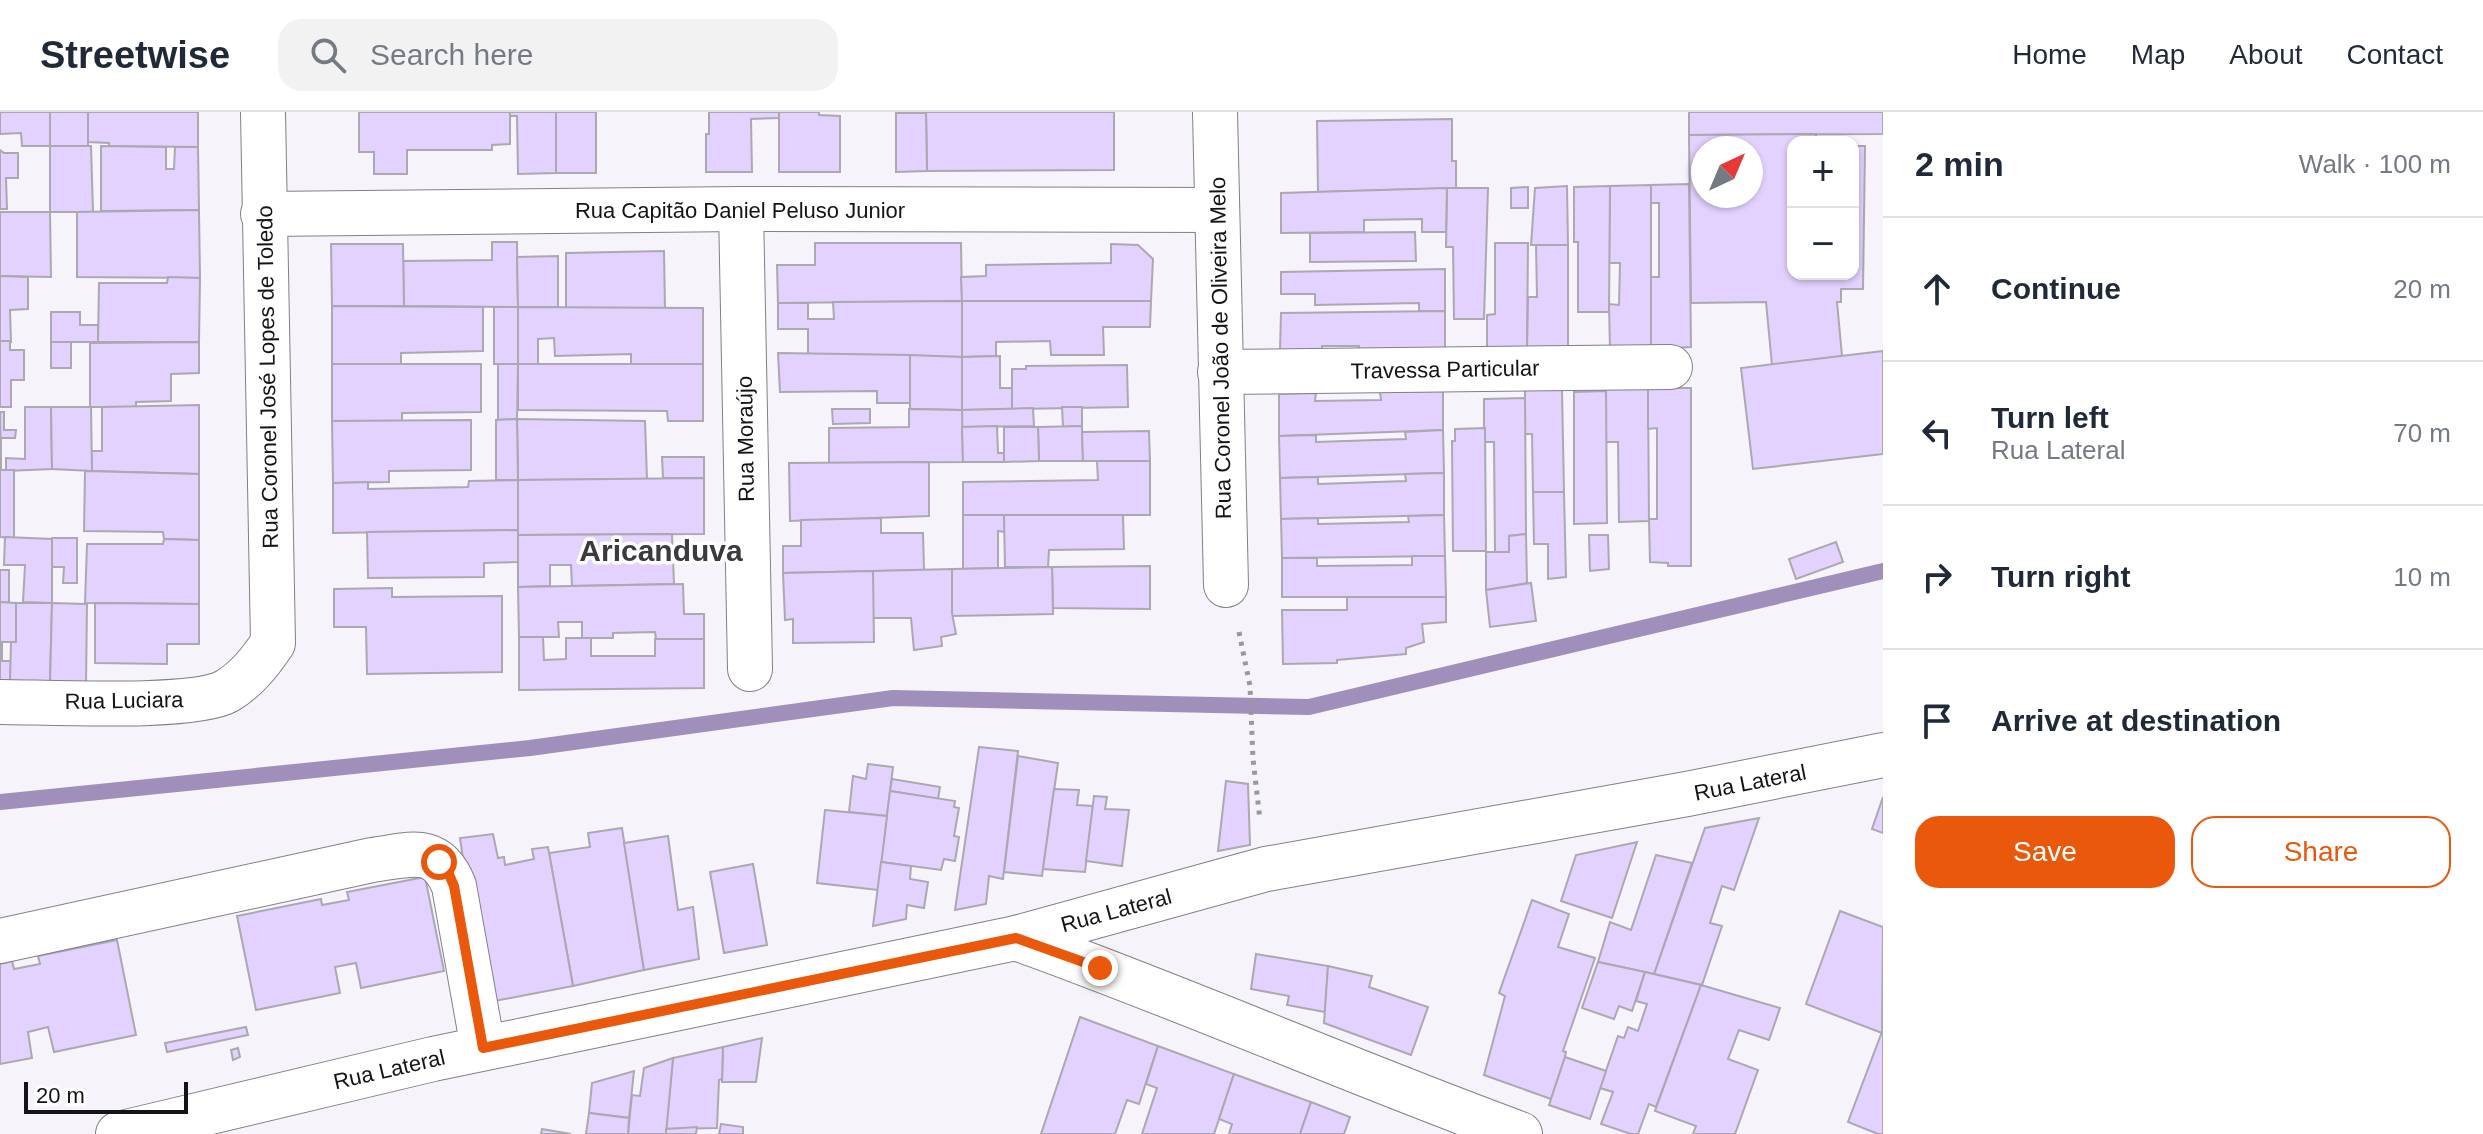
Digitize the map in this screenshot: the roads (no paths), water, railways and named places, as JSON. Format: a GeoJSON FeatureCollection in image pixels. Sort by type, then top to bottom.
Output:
{"type":"FeatureCollection","features":[{"type":"Feature","properties":{"kind":"street","name":"Rua Coronel José Lopes de Toledo"},"geometry":{"type":"LineString","coordinates":[[263,112],[273,643]]}},
{"type":"Feature","properties":{"kind":"street","name":"Rua Coronel João de Oliveira Melo"},"geometry":{"type":"LineString","coordinates":[[1215,112],[1226,585]]}},
{"type":"Feature","properties":{"kind":"street","name":"Rua Capitão Daniel Peluso Junior"},"geometry":{"type":"LineString","coordinates":[[263,214],[741,209],[1217,210]]}},
{"type":"Feature","properties":{"kind":"street","name":"Rua Moraújo"},"geometry":{"type":"LineString","coordinates":[[741,209],[750,669]]}},
{"type":"Feature","properties":{"kind":"street","name":"Travessa Particular"},"geometry":{"type":"LineString","coordinates":[[1220,372],[1670,367]]}},
{"type":"Feature","properties":{"kind":"street","name":"Rua Luciara"},"geometry":{"type":"LineString","coordinates":[[0,702],[177,702],[224,693],[254,670],[273,643]]}},
{"type":"Feature","properties":{"kind":"street","name":"Rua Lateral"},"geometry":{"type":"LineString","coordinates":[[118,1134],[483,1048],[1016,938],[1266,869],[1687,794],[1883,755]]}},
{"type":"Feature","properties":{"kind":"street"},"geometry":{"type":"LineString","coordinates":[[0,941],[372,860],[417,854],[432,856],[448,872],[454,886],[483,1048]]}},
{"type":"Feature","properties":{"kind":"street"},"geometry":{"type":"LineString","coordinates":[[1016,938],[1100,968],[1389,1086],[1520,1134]]}},
{"type":"Feature","properties":{"kind":"waterway"},"geometry":{"type":"LineString","coordinates":[[0,802],[530,748],[893,698],[1309,707],[1883,571]]}},
{"type":"Feature","properties":{"kind":"district","name":"Aricanduva"},"geometry":{"type":"Point","coordinates":[661,551]}}]}
